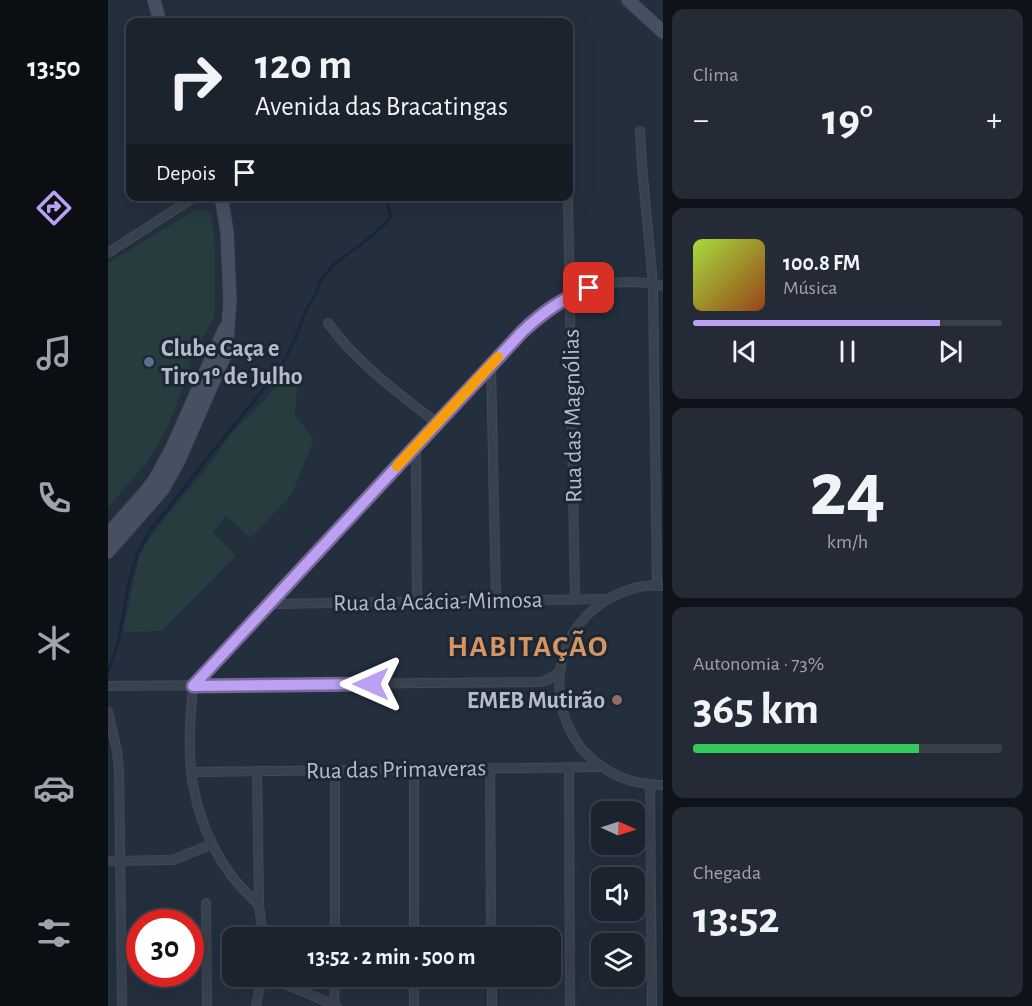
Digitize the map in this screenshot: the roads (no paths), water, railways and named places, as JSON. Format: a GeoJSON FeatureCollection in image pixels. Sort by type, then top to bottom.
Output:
{"type":"FeatureCollection","features":[{"type":"Feature","properties":{"kind":"main road"},"geometry":{"type":"LineString","coordinates":[[154,0],[159,18]]}},
{"type":"Feature","properties":{"kind":"main road"},"geometry":{"type":"LineString","coordinates":[[628,0],[663,32]]}},
{"type":"Feature","properties":{"kind":"main road"},"geometry":{"type":"LineString","coordinates":[[108,552],[159,495],[179,460],[223,362],[230,319],[227,232],[222,201]]}},
{"type":"Feature","properties":{"kind":"main road"},"geometry":{"type":"LineString","coordinates":[[108,534],[155,479],[172,448],[230,319]]}},
{"type":"Feature","properties":{"kind":"street"},"geometry":{"type":"LineString","coordinates":[[640,130],[653,283],[660,585],[631,589],[607,599],[592,609],[580,622],[563,654],[559,672],[559,692],[565,721],[579,747],[601,767],[624,779],[650,785],[663,785]]}},
{"type":"Feature","properties":{"kind":"street"},"geometry":{"type":"LineString","coordinates":[[108,253],[188,201]]}},
{"type":"Feature","properties":{"kind":"street","name":"Rua das Magnólias"},"geometry":{"type":"LineString","coordinates":[[568,201],[575,599]]}},
{"type":"Feature","properties":{"kind":"street"},"geometry":{"type":"LineString","coordinates":[[259,905],[233,878],[212,844],[199,808],[191,772],[189,749],[193,686],[537,318],[570,296],[612,282],[634,281],[663,286]]}},
{"type":"Feature","properties":{"kind":"street"},"geometry":{"type":"LineString","coordinates":[[328,323],[347,348],[437,423]]}},
{"type":"Feature","properties":{"kind":"street"},"geometry":{"type":"LineString","coordinates":[[491,365],[496,600]]}},
{"type":"Feature","properties":{"kind":"street"},"geometry":{"type":"LineString","coordinates":[[416,446],[417,602]]}},
{"type":"Feature","properties":{"kind":"street","name":"Rua da Acácia-Mimosa"},"geometry":{"type":"LineString","coordinates":[[269,604],[607,599]]}},
{"type":"Feature","properties":{"kind":"street"},"geometry":{"type":"LineString","coordinates":[[541,682],[559,672]]}},
{"type":"Feature","properties":{"kind":"street"},"geometry":{"type":"LineString","coordinates":[[108,687],[541,682],[549,684],[559,692]]}},
{"type":"Feature","properties":{"kind":"street"},"geometry":{"type":"LineString","coordinates":[[108,712],[117,751],[118,770],[123,1006]]}},
{"type":"Feature","properties":{"kind":"street"},"geometry":{"type":"LineString","coordinates":[[569,767],[570,1006]]}},
{"type":"Feature","properties":{"kind":"street","name":"Rua das Primaveras"},"geometry":{"type":"LineString","coordinates":[[191,772],[601,767]]}},
{"type":"Feature","properties":{"kind":"street"},"geometry":{"type":"LineString","coordinates":[[490,768],[491,927]]}},
{"type":"Feature","properties":{"kind":"street"},"geometry":{"type":"LineString","coordinates":[[414,769],[414,927]]}},
{"type":"Feature","properties":{"kind":"street"},"geometry":{"type":"LineString","coordinates":[[335,770],[335,927]]}},
{"type":"Feature","properties":{"kind":"street"},"geometry":{"type":"LineString","coordinates":[[257,771],[259,905],[262,927]]}},
{"type":"Feature","properties":{"kind":"street"},"geometry":{"type":"LineString","coordinates":[[650,785],[652,1006]]}},
{"type":"Feature","properties":{"kind":"street"},"geometry":{"type":"LineString","coordinates":[[108,861],[172,860],[212,844]]}},
{"type":"Feature","properties":{"kind":"street"},"geometry":{"type":"LineString","coordinates":[[206,903],[207,1006]]}},
{"type":"Feature","properties":{"kind":"street"},"geometry":{"type":"LineString","coordinates":[[256,1006],[261,987]]}},
{"type":"Feature","properties":{"kind":"street"},"geometry":{"type":"LineString","coordinates":[[290,987],[336,1006],[335,987]]}},
{"type":"Feature","properties":{"kind":"street"},"geometry":{"type":"LineString","coordinates":[[414,987],[414,1006]]}},
{"type":"Feature","properties":{"kind":"street"},"geometry":{"type":"LineString","coordinates":[[492,987],[492,1006]]}},
{"type":"Feature","properties":{"kind":"waterway"},"geometry":{"type":"LineString","coordinates":[[108,672],[118,643],[137,554],[151,529],[280,369],[320,282],[333,265],[364,242],[391,217],[386,201]]}},
{"type":"Feature","properties":{"kind":"place","name":"Clube Caça e Tiro 1º de Julho"},"geometry":{"type":"Point","coordinates":[149,362]}},
{"type":"Feature","properties":{"kind":"place","name":"EMEB Mutirão"},"geometry":{"type":"Point","coordinates":[617,700]}},
{"type":"Feature","properties":{"kind":"district","name":"HABITAÇÃO"},"geometry":{"type":"Point","coordinates":[528,646]}}]}
